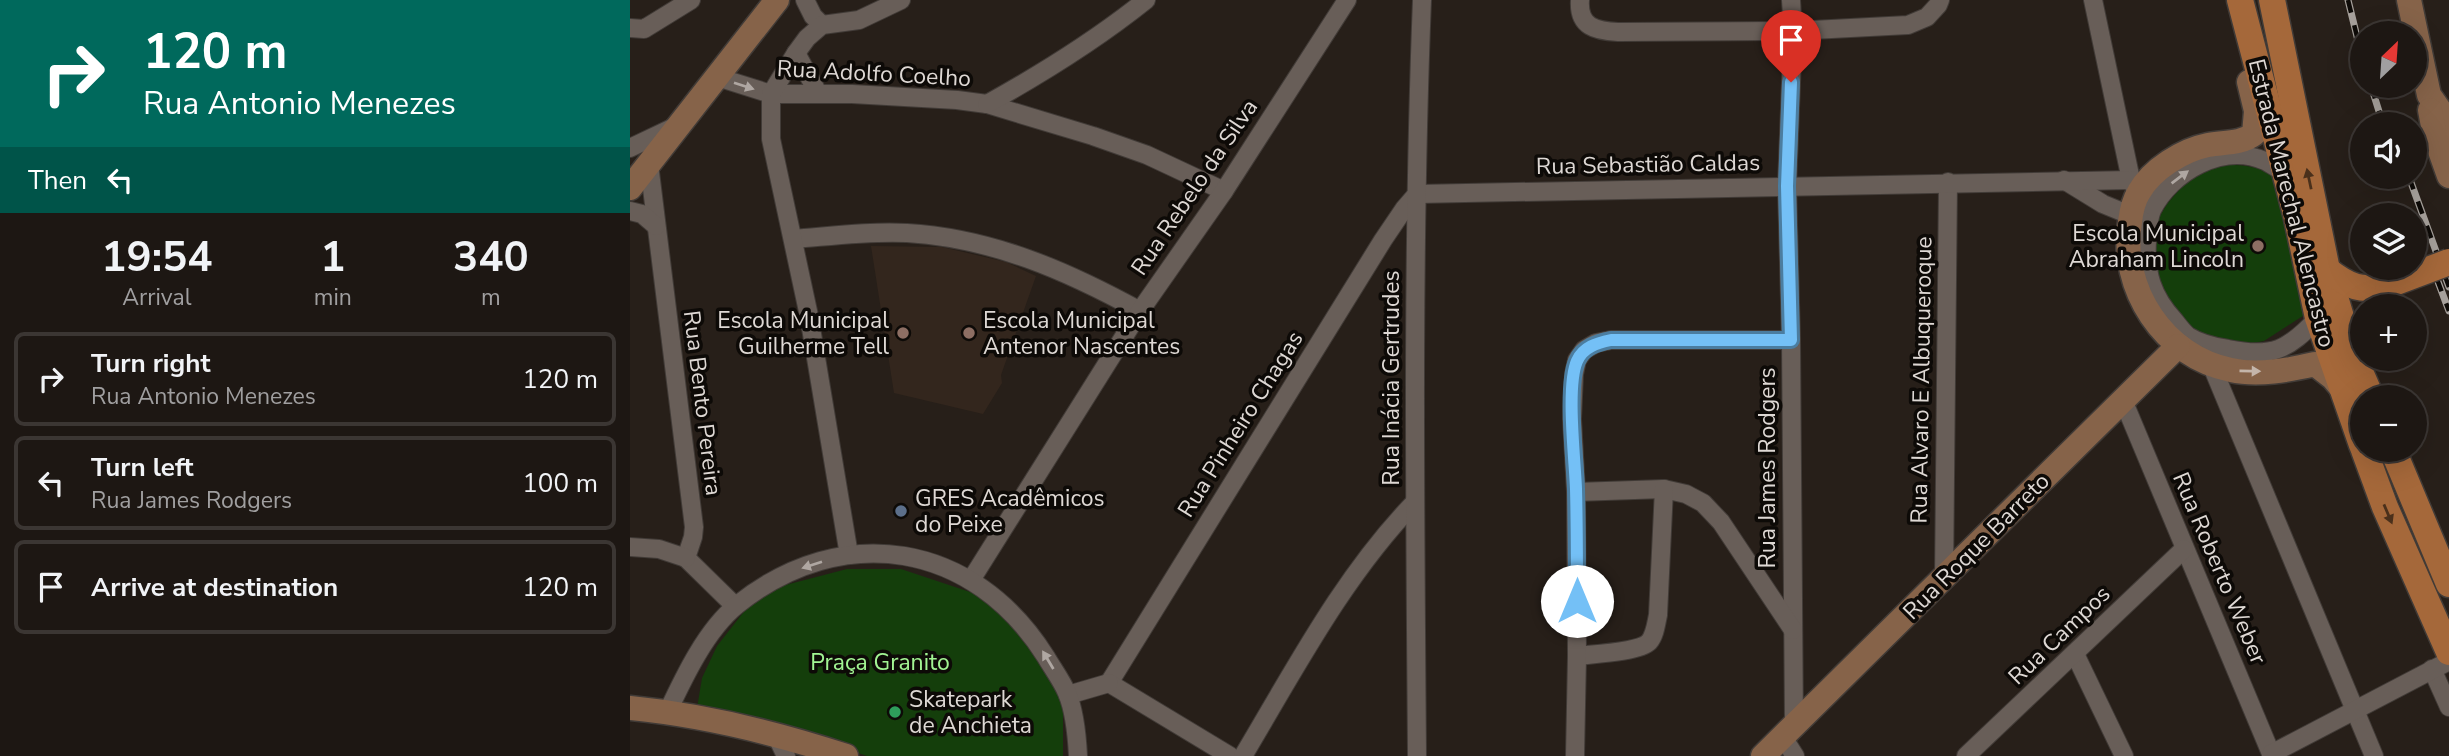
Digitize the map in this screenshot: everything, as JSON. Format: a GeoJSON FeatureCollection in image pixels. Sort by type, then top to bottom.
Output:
{"type":"FeatureCollection","features":[{"type":"Feature","properties":{"kind":"main road","name":"Estrada Marechal Alencastro"},"geometry":{"type":"LineString","coordinates":[[2240,0],[2296,214],[2318,318],[2350,410]]}},
{"type":"Feature","properties":{"kind":"main road","name":"Estrada Marechal Alencastro"},"geometry":{"type":"LineString","coordinates":[[2272,0],[2327,270],[2351,351],[2366,385]]}},
{"type":"Feature","properties":{"kind":"main road"},"geometry":{"type":"LineString","coordinates":[[2327,270],[2349,285],[2372,289],[2449,262]]}},
{"type":"Feature","properties":{"kind":"main road","name":"Estrada Marechal Alencastro"},"geometry":{"type":"LineString","coordinates":[[2368,462],[2427,604],[2440,661]]}},
{"type":"Feature","properties":{"kind":"main road"},"geometry":{"type":"LineString","coordinates":[[2398,462],[2449,584]]}},
{"type":"Feature","properties":{"kind":"main road"},"geometry":{"type":"LineString","coordinates":[[2427,604],[2449,629]]}},
{"type":"Feature","properties":{"kind":"street"},"geometry":{"type":"LineString","coordinates":[[630,28],[644,29],[691,0]]}},
{"type":"Feature","properties":{"kind":"street"},"geometry":{"type":"LineString","coordinates":[[630,188],[777,0]]}},
{"type":"Feature","properties":{"kind":"street"},"geometry":{"type":"LineString","coordinates":[[805,0],[813,16],[822,25]]}},
{"type":"Feature","properties":{"kind":"street"},"geometry":{"type":"LineString","coordinates":[[849,555],[809,316],[771,139],[771,94],[807,38],[822,25],[859,20],[901,0]]}},
{"type":"Feature","properties":{"kind":"street"},"geometry":{"type":"LineString","coordinates":[[987,104],[1052,68],[1113,27],[1146,0]]}},
{"type":"Feature","properties":{"kind":"street","name":"Rua Rebelo da Silva"},"geometry":{"type":"LineString","coordinates":[[971,580],[1140,311],[1224,191],[1347,0]]}},
{"type":"Feature","properties":{"kind":"street","name":"Rua Inácia Gertrudes"},"geometry":{"type":"LineString","coordinates":[[1417,756],[1417,194],[1422,0]]}},
{"type":"Feature","properties":{"kind":"street"},"geometry":{"type":"LineString","coordinates":[[1580,0],[1583,17],[1588,25],[1597,31],[1793,31],[1908,26],[1927,17],[1940,0]]}},
{"type":"Feature","properties":{"kind":"street","name":"Rua James Rodgers"},"geometry":{"type":"LineString","coordinates":[[1790,740],[1793,630],[1787,186],[1793,31],[1791,0]]}},
{"type":"Feature","properties":{"kind":"street"},"geometry":{"type":"LineString","coordinates":[[2093,0],[2140,204],[2127,240],[2129,262],[2134,281],[2154,320],[2183,341],[2193,356],[2231,370],[2250,372],[2315,365]]}},
{"type":"Feature","properties":{"kind":"street","name":"Estrada Marechal Alencastro"},"geometry":{"type":"LineString","coordinates":[[2140,204],[2151,176],[2186,151],[2248,139],[2256,131],[2256,111],[2228,0]]}},
{"type":"Feature","properties":{"kind":"street"},"geometry":{"type":"LineString","coordinates":[[2409,0],[2429,95],[2430,118],[2449,176]]}},
{"type":"Feature","properties":{"kind":"street"},"geometry":{"type":"LineString","coordinates":[[796,53],[818,93]]}},
{"type":"Feature","properties":{"kind":"street","name":"Rua Adolfo Coelho"},"geometry":{"type":"LineString","coordinates":[[717,77],[771,94],[818,93],[987,104],[1147,155],[1224,191]]}},
{"type":"Feature","properties":{"kind":"street"},"geometry":{"type":"LineString","coordinates":[[2429,95],[2441,112],[2449,131]]}},
{"type":"Feature","properties":{"kind":"street"},"geometry":{"type":"LineString","coordinates":[[630,148],[681,124]]}},
{"type":"Feature","properties":{"kind":"street"},"geometry":{"type":"LineString","coordinates":[[2064,180],[2090,197],[2140,204],[2199,164],[2223,157],[2243,156],[2263,160],[2284,172]]}},
{"type":"Feature","properties":{"kind":"street","name":"Rua Bento Pereira"},"geometry":{"type":"LineString","coordinates":[[649,164],[694,527],[686,558]]}},
{"type":"Feature","properties":{"kind":"street","name":"Rua Sebastião Caldas"},"geometry":{"type":"LineString","coordinates":[[1417,194],[2064,180],[2140,204]]}},
{"type":"Feature","properties":{"kind":"street","name":"Rua Alvaro E Albuqueroque"},"geometry":{"type":"LineString","coordinates":[[1944,578],[1948,182]]}},
{"type":"Feature","properties":{"kind":"street","name":"Rua Pinheiro Chagas"},"geometry":{"type":"LineString","coordinates":[[1109,683],[1383,240],[1417,194]]}},
{"type":"Feature","properties":{"kind":"street"},"geometry":{"type":"LineString","coordinates":[[630,211],[642,214],[656,226]]}},
{"type":"Feature","properties":{"kind":"street"},"geometry":{"type":"LineString","coordinates":[[794,239],[908,233],[964,240],[1017,253],[1070,274],[1140,311]]}},
{"type":"Feature","properties":{"kind":"street"},"geometry":{"type":"LineString","coordinates":[[2183,341],[2241,352],[2284,349],[2318,318]]}},
{"type":"Feature","properties":{"kind":"street"},"geometry":{"type":"LineString","coordinates":[[1575,756],[1576,492],[1572,419],[1577,360],[1584,350],[1596,343],[1611,340],[1791,340]]}},
{"type":"Feature","properties":{"kind":"street","name":"Rua Roque Barreto"},"geometry":{"type":"LineString","coordinates":[[1763,756],[1790,740],[1944,578],[2183,341]]}},
{"type":"Feature","properties":{"kind":"street"},"geometry":{"type":"LineString","coordinates":[[2284,349],[2315,365],[2343,390]]}},
{"type":"Feature","properties":{"kind":"street"},"geometry":{"type":"LineString","coordinates":[[2211,364],[2374,756]]}},
{"type":"Feature","properties":{"kind":"street","name":"Rua Roberto Weber"},"geometry":{"type":"LineString","coordinates":[[2123,400],[2271,755]]}},
{"type":"Feature","properties":{"kind":"street"},"geometry":{"type":"LineString","coordinates":[[1576,492],[1664,489],[1686,494],[1703,503],[1721,522],[1793,630]]}},
{"type":"Feature","properties":{"kind":"street"},"geometry":{"type":"LineString","coordinates":[[1577,656],[1636,648],[1648,643],[1655,631],[1664,489]]}},
{"type":"Feature","properties":{"kind":"street"},"geometry":{"type":"LineString","coordinates":[[1243,756],[1347,586],[1380,540],[1415,502]]}},
{"type":"Feature","properties":{"kind":"street"},"geometry":{"type":"LineString","coordinates":[[630,547],[659,549],[686,558],[735,606]]}},
{"type":"Feature","properties":{"kind":"street","name":"Rua Campos"},"geometry":{"type":"LineString","coordinates":[[1969,755],[2185,548]]}},
{"type":"Feature","properties":{"kind":"street"},"geometry":{"type":"LineString","coordinates":[[668,711],[691,665],[735,606],[785,575],[810,564],[849,555],[903,554],[949,568],[971,580],[1018,618],[1036,640],[1068,695],[1078,756]]}},
{"type":"Feature","properties":{"kind":"street"},"geometry":{"type":"LineString","coordinates":[[2075,654],[2124,756]]}},
{"type":"Feature","properties":{"kind":"street"},"geometry":{"type":"LineString","coordinates":[[2440,661],[2449,707]]}},
{"type":"Feature","properties":{"kind":"street"},"geometry":{"type":"LineString","coordinates":[[2271,755],[2440,661],[2449,661]]}},
{"type":"Feature","properties":{"kind":"street"},"geometry":{"type":"LineString","coordinates":[[1068,695],[1109,683],[1230,756]]}},
{"type":"Feature","properties":{"kind":"street"},"geometry":{"type":"LineString","coordinates":[[630,708],[668,711],[781,746],[831,754]]}},
{"type":"Feature","properties":{"kind":"shaded area"},"geometry":{"type":"Polygon","coordinates":[[[871,246],[942,247],[1006,262],[1036,276],[1001,375],[1002,383],[983,414],[894,393],[871,246]]]}},
{"type":"Feature","properties":{"kind":"green space"},"geometry":{"type":"Polygon","coordinates":[[[2227,165],[2252,167],[2275,177],[2306,314],[2264,341],[2248,344],[2222,343],[2188,327],[2159,282],[2153,250],[2158,219],[2191,176],[2208,168],[2227,165]]]}},
{"type":"Feature","properties":{"kind":"green space","name":"Praça Granito"},"geometry":{"type":"Polygon","coordinates":[[[847,569],[901,569],[976,594],[1027,637],[1063,700],[1063,756],[867,756],[697,708],[702,678],[717,646],[746,609],[774,588],[847,569]]]}},
{"type":"Feature","properties":{"kind":"railway"},"geometry":{"type":"LineString","coordinates":[[2348,0],[2353,21]]}},
{"type":"Feature","properties":{"kind":"railway"},"geometry":{"type":"LineString","coordinates":[[2375,98],[2379,112]]}},
{"type":"Feature","properties":{"kind":"railway"},"geometry":{"type":"LineString","coordinates":[[2413,189],[2449,287]]}},
{"type":"Feature","properties":{"kind":"railway"},"geometry":{"type":"LineString","coordinates":[[2437,279],[2449,311]]}},
{"type":"Feature","properties":{"kind":"place","name":"Escola Municipal Abraham Lincoln"},"geometry":{"type":"Point","coordinates":[2258,246]}},
{"type":"Feature","properties":{"kind":"place","name":"Escola Municipal Guilherme Tell"},"geometry":{"type":"Point","coordinates":[903,333]}},
{"type":"Feature","properties":{"kind":"place","name":"Escola Municipal Antenor Nascentes"},"geometry":{"type":"Point","coordinates":[969,333]}},
{"type":"Feature","properties":{"kind":"place","name":"GRES Acadêmicos do Peixe"},"geometry":{"type":"Point","coordinates":[901,511]}},
{"type":"Feature","properties":{"kind":"place","name":"Skatepark de Anchieta"},"geometry":{"type":"Point","coordinates":[895,712]}},
{"type":"Feature","properties":{"kind":"route"},"geometry":{"type":"LineString","coordinates":[[1577,601],[1572,419],[1574,374],[1577,360],[1584,350],[1596,343],[1611,340],[1791,340],[1787,186],[1791,82]]}}]}
